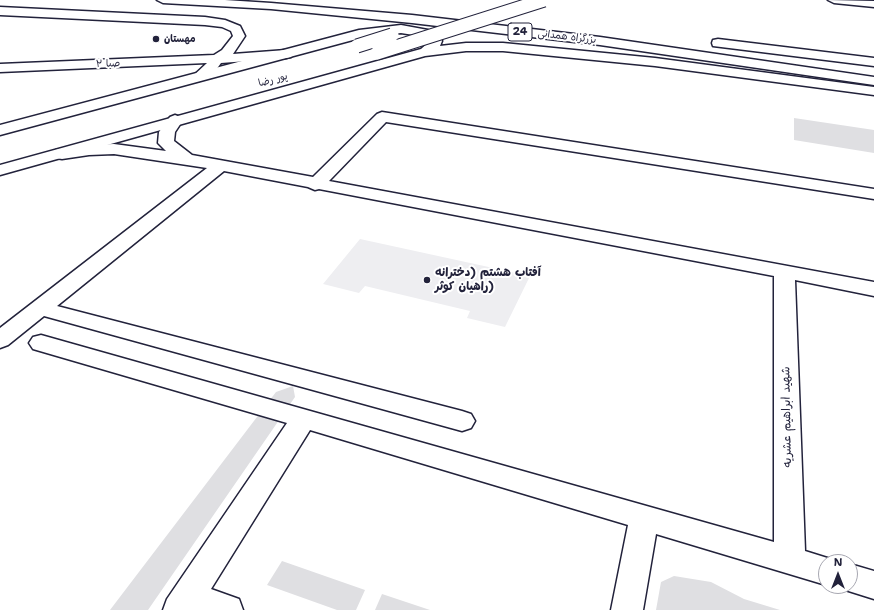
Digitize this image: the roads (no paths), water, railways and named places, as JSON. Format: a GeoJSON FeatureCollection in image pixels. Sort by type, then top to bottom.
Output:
{"type":"FeatureCollection","features":[{"type":"Feature","properties":{"kind":"main road","name":"بزرگراه همدانی"},"geometry":{"type":"LineString","coordinates":[[163,0],[271,6],[412,19],[600,41],[874,81]]}},
{"type":"Feature","properties":{"kind":"main road","name":"پور رضا"},"geometry":{"type":"LineString","coordinates":[[0,142],[357,46],[506,0]]}},
{"type":"Feature","properties":{"kind":"main road","name":"پور رضا"},"geometry":{"type":"LineString","coordinates":[[215,95],[377,53],[544,0]]}},
{"type":"Feature","properties":{"kind":"main road"},"geometry":{"type":"LineString","coordinates":[[834,0],[874,4]]}},
{"type":"Feature","properties":{"kind":"main road"},"geometry":{"type":"LineString","coordinates":[[0,11],[205,21],[225,24],[236,29],[239,36],[235,44],[227,53],[217,59],[208,71],[199,77]]}},
{"type":"Feature","properties":{"kind":"main road","name":"بزرگراه همدانی"},"geometry":{"type":"LineString","coordinates":[[469,12],[524,19]]}},
{"type":"Feature","properties":{"kind":"main road","name":"بزرگراه همدانی"},"geometry":{"type":"LineString","coordinates":[[593,28],[609,30]]}},
{"type":"Feature","properties":{"kind":"main road"},"geometry":{"type":"LineString","coordinates":[[0,130],[363,33],[401,29],[424,33],[436,41],[434,46],[424,52]]}},
{"type":"Feature","properties":{"kind":"main road"},"geometry":{"type":"LineString","coordinates":[[702,41],[874,62]]}},
{"type":"Feature","properties":{"kind":"main road"},"geometry":{"type":"LineString","coordinates":[[0,156],[424,52],[466,48],[503,47],[550,51],[654,62],[874,91]]}},
{"type":"Feature","properties":{"kind":"main road","name":"صبا ۲"},"geometry":{"type":"LineString","coordinates":[[0,68],[217,59],[286,54]]}},
{"type":"Feature","properties":{"kind":"main road"},"geometry":{"type":"LineString","coordinates":[[0,170],[48,156],[176,113]]}},
{"type":"Feature","properties":{"kind":"main road"},"geometry":{"type":"LineString","coordinates":[[176,113],[167,132],[166,143],[187,159]]}},
{"type":"Feature","properties":{"kind":"main road"},"geometry":{"type":"LineString","coordinates":[[315,185],[382,117],[874,194]]}},
{"type":"Feature","properties":{"kind":"main road"},"geometry":{"type":"LineString","coordinates":[[48,156],[89,150],[114,149],[187,159],[315,185],[874,289]]}},
{"type":"Feature","properties":{"kind":"main road"},"geometry":{"type":"LineString","coordinates":[[0,340],[220,166]]}},
{"type":"Feature","properties":{"kind":"main road","name":"شهید ابراهیم عشریه"},"geometry":{"type":"LineString","coordinates":[[784,272],[790,561]]}},
{"type":"Feature","properties":{"kind":"main road"},"geometry":{"type":"LineString","coordinates":[[39,308],[462,421]]}},
{"type":"Feature","properties":{"kind":"main road"},"geometry":{"type":"LineString","coordinates":[[41,343],[304,418],[818,569]]}},
{"type":"Feature","properties":{"kind":"main road"},"geometry":{"type":"LineString","coordinates":[[227,610],[184,603],[304,418]]}},
{"type":"Feature","properties":{"kind":"main road"},"geometry":{"type":"LineString","coordinates":[[627,610],[644,518]]}},
{"type":"Feature","properties":{"kind":"main road"},"geometry":{"type":"LineString","coordinates":[[858,580],[874,585]]}},
{"type":"Feature","properties":{"kind":"place","name":"مهستان"},"geometry":{"type":"Point","coordinates":[156,39]}},
{"type":"Feature","properties":{"kind":"place","name":"آفتاب هشتم (دخترانه راهیان کوثر)"},"geometry":{"type":"Point","coordinates":[427,280]}}]}
